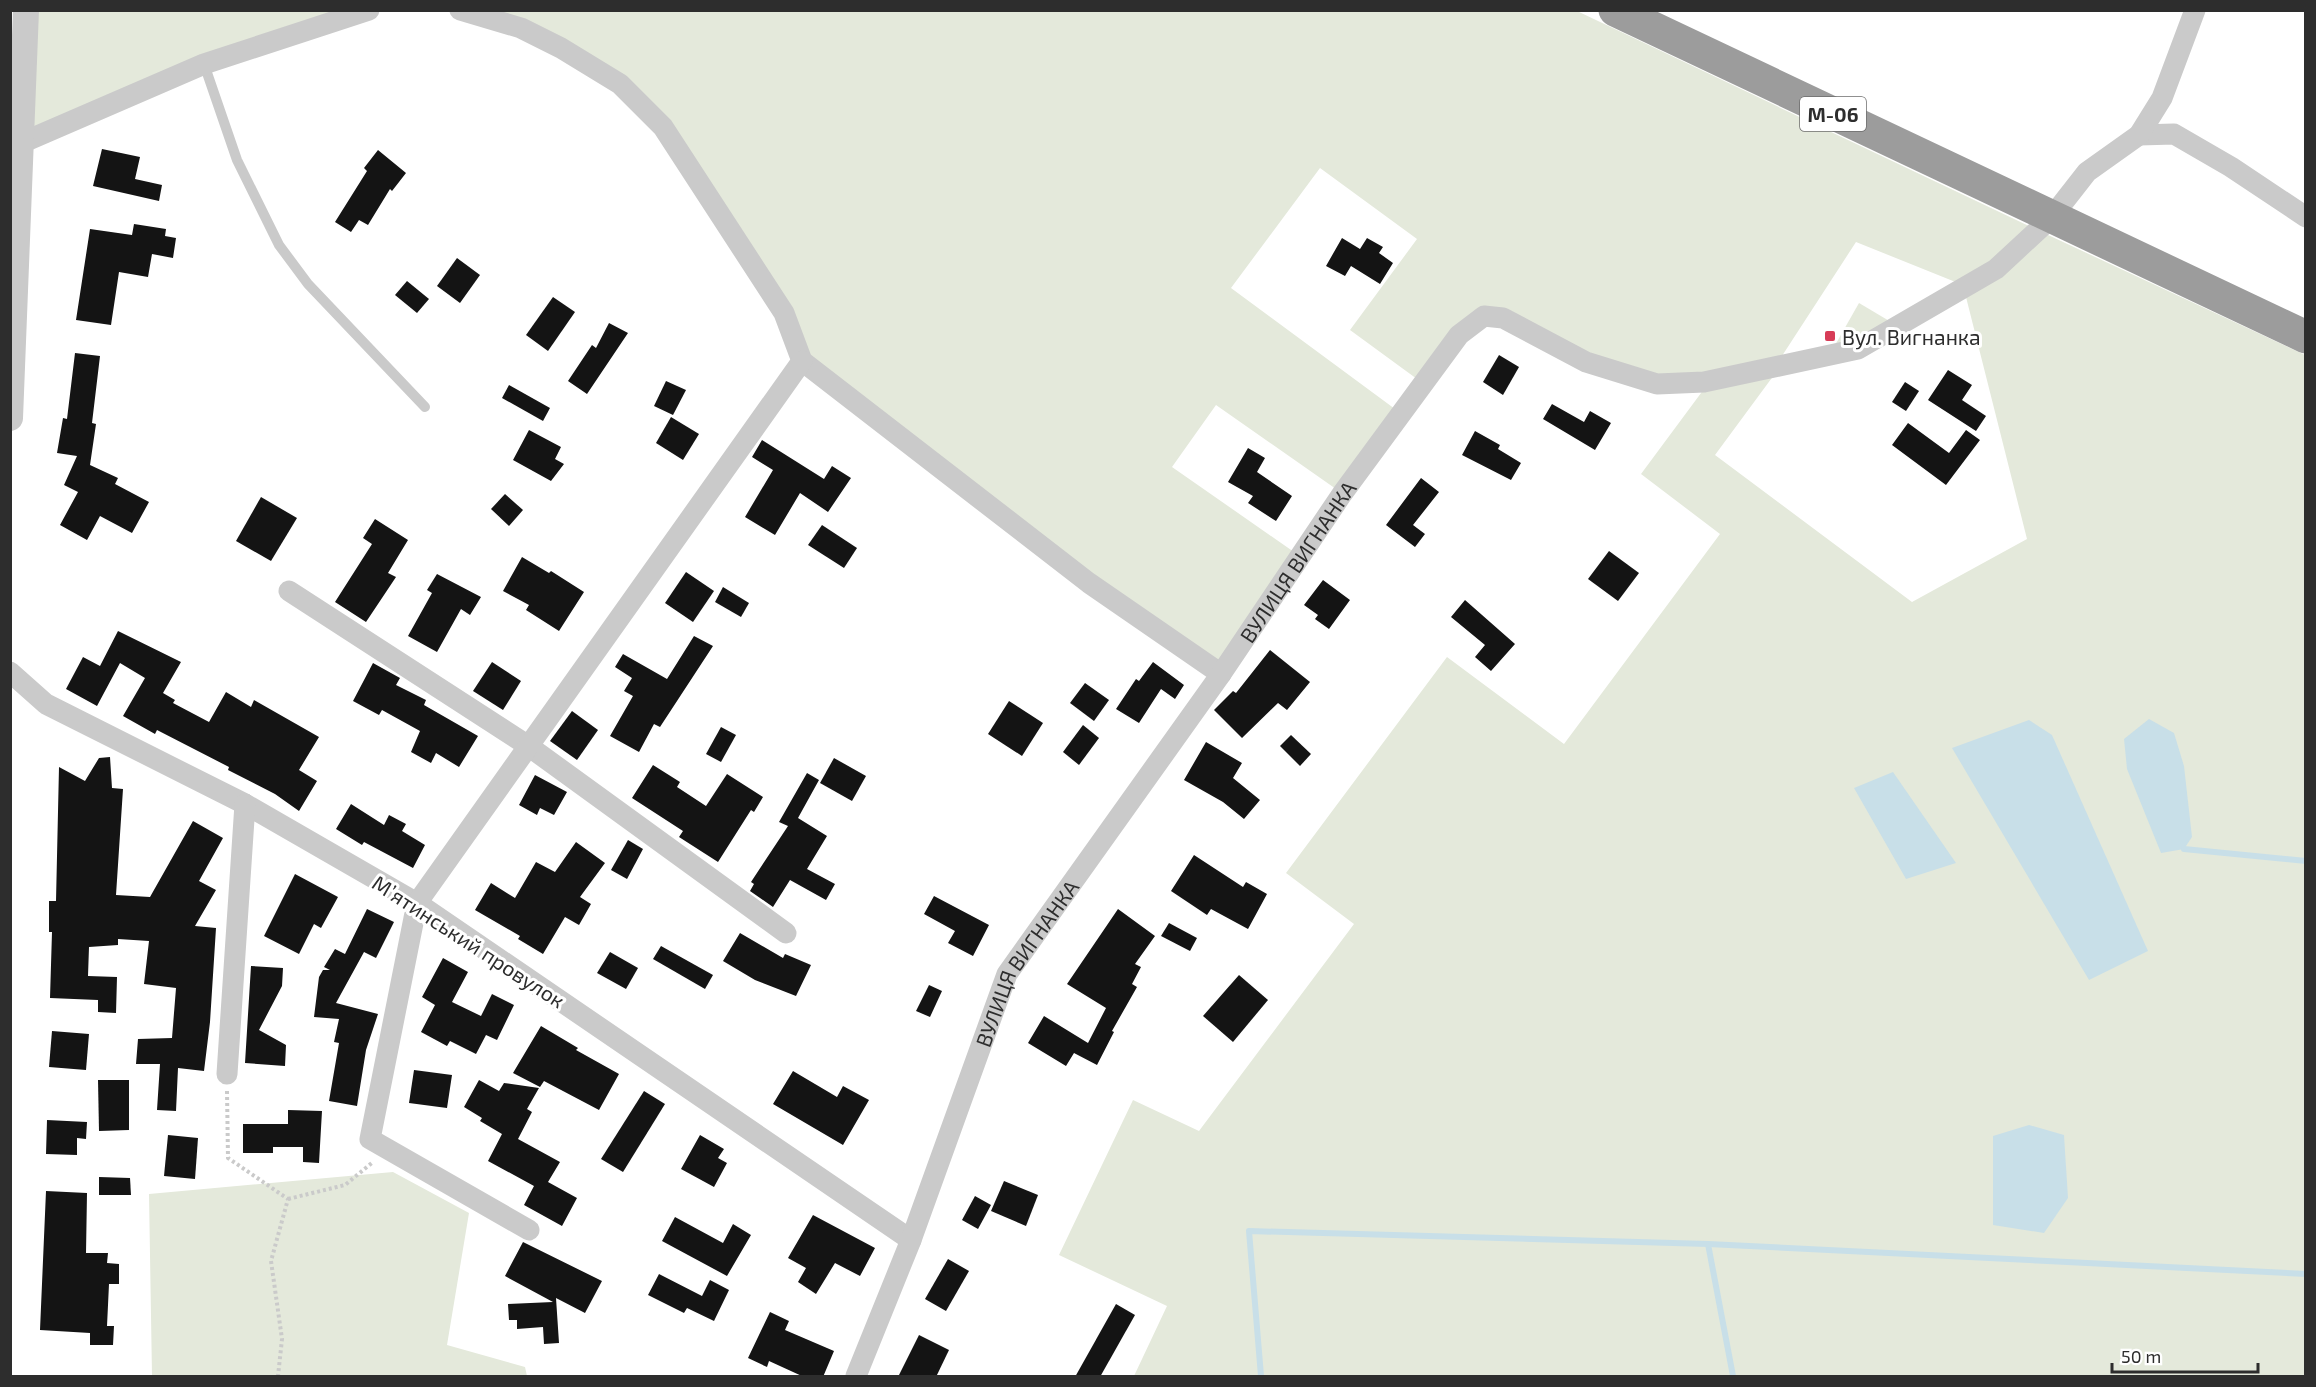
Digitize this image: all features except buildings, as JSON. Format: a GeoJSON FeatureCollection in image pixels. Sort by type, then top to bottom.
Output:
{"type":"FeatureCollection","features":[{"type":"Feature","properties":{"kind":"highway","name":"М-06"},"geometry":{"type":"LineString","coordinates":[[1615,10],[2306,337]]}},
{"type":"Feature","properties":{"kind":"street"},"geometry":{"type":"LineString","coordinates":[[10,418],[26,10]]}},
{"type":"Feature","properties":{"kind":"street"},"geometry":{"type":"LineString","coordinates":[[19,144],[204,64],[369,10]]}},
{"type":"Feature","properties":{"kind":"street"},"geometry":{"type":"LineString","coordinates":[[460,10],[521,28],[561,48],[620,84],[663,127],[784,313],[802,361],[1089,583],[1221,674]]}},
{"type":"Feature","properties":{"kind":"street"},"geometry":{"type":"LineString","coordinates":[[2139,135],[2162,98],[2196,10]]}},
{"type":"Feature","properties":{"kind":"street"},"geometry":{"type":"LineString","coordinates":[[2139,135],[2174,134],[2231,167],[2306,217]]}},
{"type":"Feature","properties":{"kind":"street","name":"ВУЛИЦЯ ВИГНАНКА"},"geometry":{"type":"LineString","coordinates":[[856,1377],[911,1240],[1007,974],[1221,674],[1363,466],[1459,335],[1484,316],[1503,318],[1586,362],[1657,384],[1704,382],[1858,349],[1996,269],[2051,218],[2087,172],[2139,135]]}},
{"type":"Feature","properties":{"kind":"street"},"geometry":{"type":"LineString","coordinates":[[529,1230],[370,1139],[417,903],[527,745],[802,361]]}},
{"type":"Feature","properties":{"kind":"street"},"geometry":{"type":"LineString","coordinates":[[289,591],[527,745],[786,933]]}},
{"type":"Feature","properties":{"kind":"street","name":"Мʼятинський провулок"},"geometry":{"type":"LineString","coordinates":[[10,672],[46,704],[245,804],[417,903],[911,1240]]}},
{"type":"Feature","properties":{"kind":"street"},"geometry":{"type":"LineString","coordinates":[[227,1074],[245,804]]}},
{"type":"Feature","properties":{"kind":"lane"},"geometry":{"type":"LineString","coordinates":[[204,64],[237,160],[279,245],[308,284],[425,407]]}},
{"type":"Feature","properties":{"kind":"path"},"geometry":{"type":"LineString","coordinates":[[227,1074],[228,1158],[288,1199],[345,1185],[388,1150]]}},
{"type":"Feature","properties":{"kind":"path"},"geometry":{"type":"LineString","coordinates":[[278,1377],[282,1340],[271,1262],[288,1199]]}},
{"type":"Feature","properties":{"kind":"shaded area"},"geometry":{"type":"Polygon","coordinates":[[[36,11],[348,11],[29,132],[36,11]]]}},
{"type":"Feature","properties":{"kind":"shaded area"},"geometry":{"type":"Polygon","coordinates":[[[488,11],[1577,11],[2031,227],[1992,263],[1958,283],[1856,242],[1780,359],[1703,375],[1671,377],[1657,375],[1598,357],[1506,310],[1417,379],[1350,330],[1417,239],[1320,168],[1231,288],[1395,409],[1336,489],[1216,405],[1172,467],[1294,552],[1219,664],[1094,577],[807,356],[668,123],[488,11]]]}},
{"type":"Feature","properties":{"kind":"shaded area"},"geometry":{"type":"Polygon","coordinates":[[[2046,234],[2305,355],[2305,1376],[1134,1376],[1167,1306],[1059,1255],[1133,1100],[1199,1131],[1354,924],[1286,873],[1447,657],[1564,744],[1720,534],[1641,474],[1704,389],[1774,375],[1715,455],[1912,602],[2027,539],[1966,297],[2046,234]]]}},
{"type":"Feature","properties":{"kind":"shaded area"},"geometry":{"type":"Polygon","coordinates":[[[1859,303],[1891,322],[1855,342],[1834,347],[1859,303]]]}},
{"type":"Feature","properties":{"kind":"shaded area"},"geometry":{"type":"Polygon","coordinates":[[[393,1172],[469,1213],[447,1345],[525,1367],[527,1376],[152,1376],[149,1194],[393,1172]]]}},
{"type":"Feature","properties":{"kind":"water"},"geometry":{"type":"Polygon","coordinates":[[[2149,719],[2174,733],[2184,766],[2192,837],[2184,849],[2161,853],[2127,769],[2124,739],[2149,719]]]}},
{"type":"Feature","properties":{"kind":"water"},"geometry":{"type":"Polygon","coordinates":[[[2029,720],[2052,735],[2148,951],[2089,980],[1952,748],[2029,720]]]}},
{"type":"Feature","properties":{"kind":"water"},"geometry":{"type":"Polygon","coordinates":[[[1893,772],[1956,863],[1906,879],[1854,788],[1893,772]]]}},
{"type":"Feature","properties":{"kind":"water"},"geometry":{"type":"Polygon","coordinates":[[[2029,1125],[2064,1135],[2068,1198],[2044,1233],[1993,1225],[1993,1136],[2029,1125]]]}},
{"type":"Feature","properties":{"kind":"waterway"},"geometry":{"type":"LineString","coordinates":[[2184,849],[2306,861]]}},
{"type":"Feature","properties":{"kind":"waterway"},"geometry":{"type":"LineString","coordinates":[[1261,1376],[1249,1231],[1708,1244],[2306,1274]]}},
{"type":"Feature","properties":{"kind":"waterway"},"geometry":{"type":"LineString","coordinates":[[1708,1244],[1733,1376]]}},
{"type":"Feature","properties":{"kind":"place","name":"Вул. Вигнанка"},"geometry":{"type":"Point","coordinates":[1830,336]}}]}
